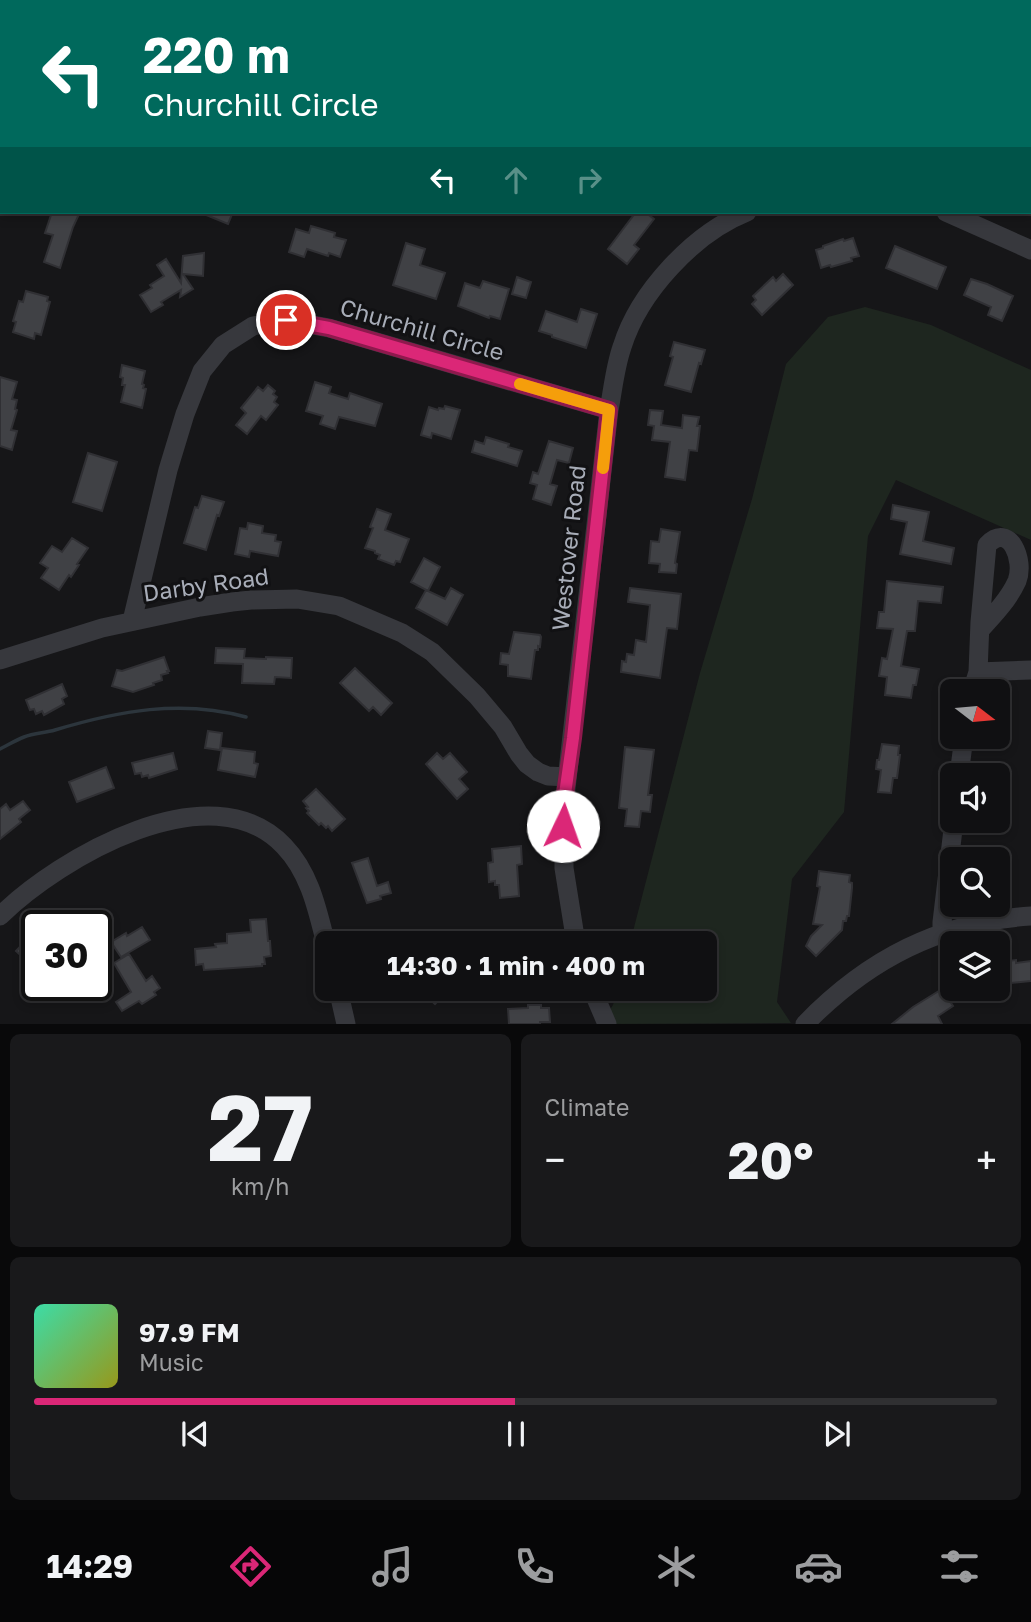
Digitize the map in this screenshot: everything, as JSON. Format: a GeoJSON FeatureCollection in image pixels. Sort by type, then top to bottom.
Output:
{"type":"FeatureCollection","features":[{"type":"Feature","properties":{"kind":"street","name":"Westover Road"},"geometry":{"type":"LineString","coordinates":[[574,931],[564,868],[564,806],[614,378],[622,345],[648,296],[668,271],[692,248],[738,214]]}},
{"type":"Feature","properties":{"kind":"street"},"geometry":{"type":"LineString","coordinates":[[950,214],[1031,250]]}},
{"type":"Feature","properties":{"kind":"street","name":"Churchill Circle"},"geometry":{"type":"LineString","coordinates":[[132,621],[168,470],[202,371],[223,345],[253,326],[286,320],[329,328],[609,410]]}},
{"type":"Feature","properties":{"kind":"street","name":"Darby Road"},"geometry":{"type":"LineString","coordinates":[[0,660],[67,638],[200,607],[251,600],[297,599],[339,606],[402,632],[432,652],[477,696],[503,727],[527,764],[548,776],[567,777]]}},
{"type":"Feature","properties":{"kind":"street"},"geometry":{"type":"LineString","coordinates":[[976,679],[980,631]]}},
{"type":"Feature","properties":{"kind":"street"},"geometry":{"type":"LineString","coordinates":[[978,671],[1031,670]]}},
{"type":"Feature","properties":{"kind":"street"},"geometry":{"type":"LineString","coordinates":[[0,916],[35,886],[81,856],[157,824],[213,816],[252,824],[274,837],[289,852],[308,881],[322,931]]}},
{"type":"Feature","properties":{"kind":"street"},"geometry":{"type":"LineString","coordinates":[[943,931],[953,833]]}},
{"type":"Feature","properties":{"kind":"street"},"geometry":{"type":"LineString","coordinates":[[950,931],[984,922],[1031,916]]}},
{"type":"Feature","properties":{"kind":"street"},"geometry":{"type":"LineString","coordinates":[[817,1019],[847,984],[861,974],[894,954],[940,934]]}},
{"type":"Feature","properties":{"kind":"street"},"geometry":{"type":"LineString","coordinates":[[341,1001],[346,1024]]}},
{"type":"Feature","properties":{"kind":"street"},"geometry":{"type":"LineString","coordinates":[[597,1001],[607,1024]]}},
{"type":"Feature","properties":{"kind":"shaded area"},"geometry":{"type":"Polygon","coordinates":[[[865,307],[931,325],[1031,370],[1031,540],[896,480],[868,536],[844,812],[792,879],[777,1002],[791,1023],[601,1024],[614,1001],[717,1001],[717,931],[633,931],[700,673],[752,499],[786,364],[828,317],[865,307]]]}},
{"type":"Feature","properties":{"kind":"building"},"geometry":{"type":"Polygon","coordinates":[[[51,214],[79,214],[60,268],[44,262],[53,235],[45,233],[51,214]]]}},
{"type":"Feature","properties":{"kind":"building"},"geometry":{"type":"Polygon","coordinates":[[[204,214],[232,214],[228,224],[204,214]]]}},
{"type":"Feature","properties":{"kind":"building"},"geometry":{"type":"Polygon","coordinates":[[[634,214],[648,214],[654,219],[634,245],[639,249],[627,264],[608,249],[634,214]]]}},
{"type":"Feature","properties":{"kind":"building"},"geometry":{"type":"Polygon","coordinates":[[[311,226],[335,233],[334,237],[346,240],[340,257],[307,249],[304,257],[289,252],[296,229],[309,233],[311,226]]]}},
{"type":"Feature","properties":{"kind":"building"},"geometry":{"type":"Polygon","coordinates":[[[853,238],[859,256],[851,258],[852,261],[821,268],[816,250],[843,239],[853,238]]]}},
{"type":"Feature","properties":{"kind":"building"},"geometry":{"type":"Polygon","coordinates":[[[406,243],[425,249],[420,265],[445,273],[436,299],[393,285],[406,243]]]}},
{"type":"Feature","properties":{"kind":"building"},"geometry":{"type":"Polygon","coordinates":[[[895,246],[946,267],[937,289],[886,268],[895,246]]]}},
{"type":"Feature","properties":{"kind":"building"},"geometry":{"type":"Polygon","coordinates":[[[204,253],[203,276],[183,274],[193,289],[180,297],[181,290],[161,302],[163,305],[151,312],[140,295],[164,276],[157,265],[166,259],[181,283],[183,256],[204,253]]]}},
{"type":"Feature","properties":{"kind":"building"},"geometry":{"type":"Polygon","coordinates":[[[783,274],[793,285],[762,315],[752,304],[756,300],[753,296],[773,277],[776,281],[783,274]]]}},
{"type":"Feature","properties":{"kind":"building"},"geometry":{"type":"Polygon","coordinates":[[[517,277],[531,282],[526,298],[512,294],[517,277]]]}},
{"type":"Feature","properties":{"kind":"building"},"geometry":{"type":"Polygon","coordinates":[[[971,279],[1013,296],[1002,321],[988,315],[991,307],[964,295],[971,279]]]}},
{"type":"Feature","properties":{"kind":"building"},"geometry":{"type":"Polygon","coordinates":[[[483,281],[509,289],[500,319],[489,318],[458,306],[465,283],[480,288],[483,281]]]}},
{"type":"Feature","properties":{"kind":"building"},"geometry":{"type":"Polygon","coordinates":[[[26,291],[48,297],[47,301],[50,302],[41,335],[35,333],[34,339],[13,332],[19,301],[23,302],[26,291]]]}},
{"type":"Feature","properties":{"kind":"building"},"geometry":{"type":"Polygon","coordinates":[[[581,309],[597,314],[586,348],[539,331],[546,311],[577,322],[581,309]]]}},
{"type":"Feature","properties":{"kind":"building"},"geometry":{"type":"Polygon","coordinates":[[[674,342],[705,350],[691,392],[665,385],[674,342]]]}},
{"type":"Feature","properties":{"kind":"building"},"geometry":{"type":"Polygon","coordinates":[[[122,365],[145,371],[142,384],[146,389],[142,408],[121,402],[125,385],[122,385],[123,378],[120,377],[122,365]]]}},
{"type":"Feature","properties":{"kind":"building"},"geometry":{"type":"Polygon","coordinates":[[[0,377],[17,382],[12,399],[17,400],[17,410],[11,430],[17,431],[12,450],[0,446],[0,377]]]}},
{"type":"Feature","properties":{"kind":"building"},"geometry":{"type":"Polygon","coordinates":[[[315,382],[331,387],[329,393],[348,399],[350,393],[382,404],[375,426],[339,417],[335,429],[320,424],[323,416],[306,411],[315,382]]]}},
{"type":"Feature","properties":{"kind":"building"},"geometry":{"type":"Polygon","coordinates":[[[268,385],[275,391],[273,394],[277,397],[274,402],[278,405],[266,420],[261,416],[247,434],[236,425],[246,413],[241,408],[258,387],[263,391],[268,385]]]}},
{"type":"Feature","properties":{"kind":"building"},"geometry":{"type":"Polygon","coordinates":[[[445,406],[460,410],[451,439],[432,433],[431,438],[421,435],[429,407],[438,410],[444,409],[445,406]]]}},
{"type":"Feature","properties":{"kind":"building"},"geometry":{"type":"Polygon","coordinates":[[[650,410],[663,411],[661,425],[682,428],[683,415],[699,417],[697,451],[689,450],[685,480],[665,477],[670,442],[652,440],[654,426],[648,425],[650,410]]]}},
{"type":"Feature","properties":{"kind":"building"},"geometry":{"type":"Polygon","coordinates":[[[486,437],[522,451],[517,466],[472,452],[475,441],[484,444],[486,437]]]}},
{"type":"Feature","properties":{"kind":"building"},"geometry":{"type":"Polygon","coordinates":[[[549,441],[573,448],[569,463],[557,460],[550,484],[557,486],[551,505],[533,499],[537,485],[530,483],[533,472],[538,474],[549,441]]]}},
{"type":"Feature","properties":{"kind":"building"},"geometry":{"type":"Polygon","coordinates":[[[88,453],[117,462],[102,511],[73,502],[88,453]]]}},
{"type":"Feature","properties":{"kind":"building"},"geometry":{"type":"Polygon","coordinates":[[[202,496],[224,502],[206,550],[184,543],[195,507],[198,508],[202,496]]]}},
{"type":"Feature","properties":{"kind":"building"},"geometry":{"type":"Polygon","coordinates":[[[893,505],[929,512],[923,541],[954,548],[951,564],[900,554],[907,522],[891,519],[893,505]]]}},
{"type":"Feature","properties":{"kind":"building"},"geometry":{"type":"Polygon","coordinates":[[[377,509],[391,514],[385,530],[409,539],[400,562],[396,561],[394,565],[378,559],[380,555],[365,548],[377,509]]]}},
{"type":"Feature","properties":{"kind":"building"},"geometry":{"type":"Polygon","coordinates":[[[248,523],[263,526],[262,533],[276,535],[275,541],[281,542],[278,556],[250,551],[249,557],[235,554],[240,528],[247,529],[248,523]]]}},
{"type":"Feature","properties":{"kind":"building"},"geometry":{"type":"Polygon","coordinates":[[[661,529],[680,532],[676,573],[659,572],[660,564],[649,563],[651,541],[659,542],[661,529]]]}},
{"type":"Feature","properties":{"kind":"building"},"geometry":{"type":"Polygon","coordinates":[[[72,538],[88,548],[71,577],[69,575],[59,590],[41,578],[48,568],[40,563],[52,546],[62,552],[72,538]]]}},
{"type":"Feature","properties":{"kind":"building"},"geometry":{"type":"Polygon","coordinates":[[[424,558],[440,567],[428,591],[411,582],[424,558]]]}},
{"type":"Feature","properties":{"kind":"building"},"geometry":{"type":"Polygon","coordinates":[[[887,581],[943,587],[941,603],[918,601],[915,631],[907,631],[901,666],[919,669],[911,698],[885,695],[887,677],[879,676],[882,658],[887,659],[893,629],[877,628],[879,612],[884,612],[887,581]]]}},
{"type":"Feature","properties":{"kind":"building"},"geometry":{"type":"Polygon","coordinates":[[[451,588],[463,595],[447,625],[416,608],[426,590],[445,599],[451,588]]]}},
{"type":"Feature","properties":{"kind":"building"},"geometry":{"type":"Polygon","coordinates":[[[630,588],[681,594],[677,629],[667,628],[660,678],[621,672],[622,661],[626,662],[627,654],[634,655],[636,640],[646,642],[650,605],[628,602],[630,588]]]}},
{"type":"Feature","properties":{"kind":"building"},"geometry":{"type":"Polygon","coordinates":[[[514,632],[541,637],[540,647],[535,650],[531,679],[508,676],[508,665],[500,664],[501,653],[509,654],[514,632]]]}},
{"type":"Feature","properties":{"kind":"building"},"geometry":{"type":"Polygon","coordinates":[[[216,648],[245,649],[244,658],[292,658],[291,678],[275,677],[274,684],[242,683],[243,664],[215,663],[216,648]]]}},
{"type":"Feature","properties":{"kind":"building"},"geometry":{"type":"Polygon","coordinates":[[[164,657],[169,671],[161,675],[162,680],[153,683],[154,685],[133,692],[112,686],[117,670],[122,671],[164,657]]]}},
{"type":"Feature","properties":{"kind":"building"},"geometry":{"type":"Polygon","coordinates":[[[355,668],[392,703],[381,715],[373,707],[369,711],[340,683],[355,668]]]}},
{"type":"Feature","properties":{"kind":"building"},"geometry":{"type":"Polygon","coordinates":[[[62,684],[67,696],[62,699],[64,704],[44,715],[42,711],[36,714],[34,709],[30,710],[26,700],[62,684]]]}},
{"type":"Feature","properties":{"kind":"building"},"geometry":{"type":"Polygon","coordinates":[[[208,731],[222,733],[220,750],[205,748],[208,731]]]}},
{"type":"Feature","properties":{"kind":"building"},"geometry":{"type":"Polygon","coordinates":[[[882,744],[899,746],[897,778],[893,778],[891,793],[878,792],[881,770],[876,769],[882,744]]]}},
{"type":"Feature","properties":{"kind":"building"},"geometry":{"type":"Polygon","coordinates":[[[625,747],[654,750],[648,795],[652,795],[650,812],[641,811],[639,827],[625,826],[627,809],[619,808],[625,747]]]}},
{"type":"Feature","properties":{"kind":"building"},"geometry":{"type":"Polygon","coordinates":[[[222,748],[255,752],[254,763],[258,764],[255,777],[218,770],[222,748]]]}},
{"type":"Feature","properties":{"kind":"building"},"geometry":{"type":"Polygon","coordinates":[[[173,753],[177,769],[149,778],[148,775],[142,777],[141,773],[135,774],[132,763],[173,753]]]}},
{"type":"Feature","properties":{"kind":"building"},"geometry":{"type":"Polygon","coordinates":[[[437,753],[443,759],[450,753],[467,772],[459,779],[468,789],[457,799],[426,764],[437,753]]]}},
{"type":"Feature","properties":{"kind":"building"},"geometry":{"type":"Polygon","coordinates":[[[106,767],[114,788],[77,802],[69,782],[106,767]]]}},
{"type":"Feature","properties":{"kind":"building"},"geometry":{"type":"Polygon","coordinates":[[[316,789],[345,819],[332,831],[328,826],[326,828],[321,823],[319,825],[307,813],[308,807],[303,801],[316,789]]]}},
{"type":"Feature","properties":{"kind":"building"},"geometry":{"type":"Polygon","coordinates":[[[23,801],[30,810],[19,819],[21,822],[0,839],[0,809],[6,804],[10,810],[23,801]]]}},
{"type":"Feature","properties":{"kind":"building"},"geometry":{"type":"Polygon","coordinates":[[[521,846],[522,864],[517,865],[519,896],[500,898],[499,885],[495,885],[495,881],[489,882],[488,863],[493,862],[492,849],[521,846]]]}},
{"type":"Feature","properties":{"kind":"building"},"geometry":{"type":"Polygon","coordinates":[[[368,858],[377,886],[388,882],[391,893],[367,903],[352,863],[368,858]]]}},
{"type":"Feature","properties":{"kind":"building"},"geometry":{"type":"Polygon","coordinates":[[[819,871],[850,875],[852,888],[849,916],[843,921],[842,930],[816,956],[806,946],[822,925],[813,924],[820,887],[817,886],[819,871]]]}},
{"type":"Feature","properties":{"kind":"building"},"geometry":{"type":"Polygon","coordinates":[[[266,919],[271,956],[264,957],[265,964],[262,966],[204,970],[203,964],[196,965],[195,949],[227,943],[227,934],[251,932],[250,920],[266,919]]]}},
{"type":"Feature","properties":{"kind":"building"},"geometry":{"type":"Polygon","coordinates":[[[142,927],[150,940],[121,957],[112,941],[126,933],[127,936],[142,927]]]}},
{"type":"Feature","properties":{"kind":"building"},"geometry":{"type":"Polygon","coordinates":[[[129,954],[146,981],[152,976],[160,988],[154,992],[156,995],[142,1004],[139,1001],[122,1011],[116,1002],[131,992],[114,963],[129,954]]]}},
{"type":"Feature","properties":{"kind":"building"},"geometry":{"type":"Polygon","coordinates":[[[1016,960],[1016,963],[1031,961],[1031,981],[1010,983],[1010,961],[1016,960]]]}},
{"type":"Feature","properties":{"kind":"building"},"geometry":{"type":"Polygon","coordinates":[[[940,990],[940,1001],[950,1001],[953,1006],[938,1016],[942,1024],[892,1024],[940,990]]]}},
{"type":"Feature","properties":{"kind":"building"},"geometry":{"type":"Polygon","coordinates":[[[528,1005],[549,1008],[550,1022],[509,1024],[508,1009],[528,1008],[528,1005]]]}},
{"type":"Feature","properties":{"kind":"waterway"},"geometry":{"type":"LineString","coordinates":[[0,749],[21,738],[126,713],[174,708],[246,717]]}},
{"type":"Feature","properties":{"kind":"slow traffic"},"geometry":{"type":"LineString","coordinates":[[520,384],[609,410],[603,468]]}},
{"type":"Feature","properties":{"kind":"route"},"geometry":{"type":"LineString","coordinates":[[286,320],[329,328],[609,410],[563,826]]}}]}
